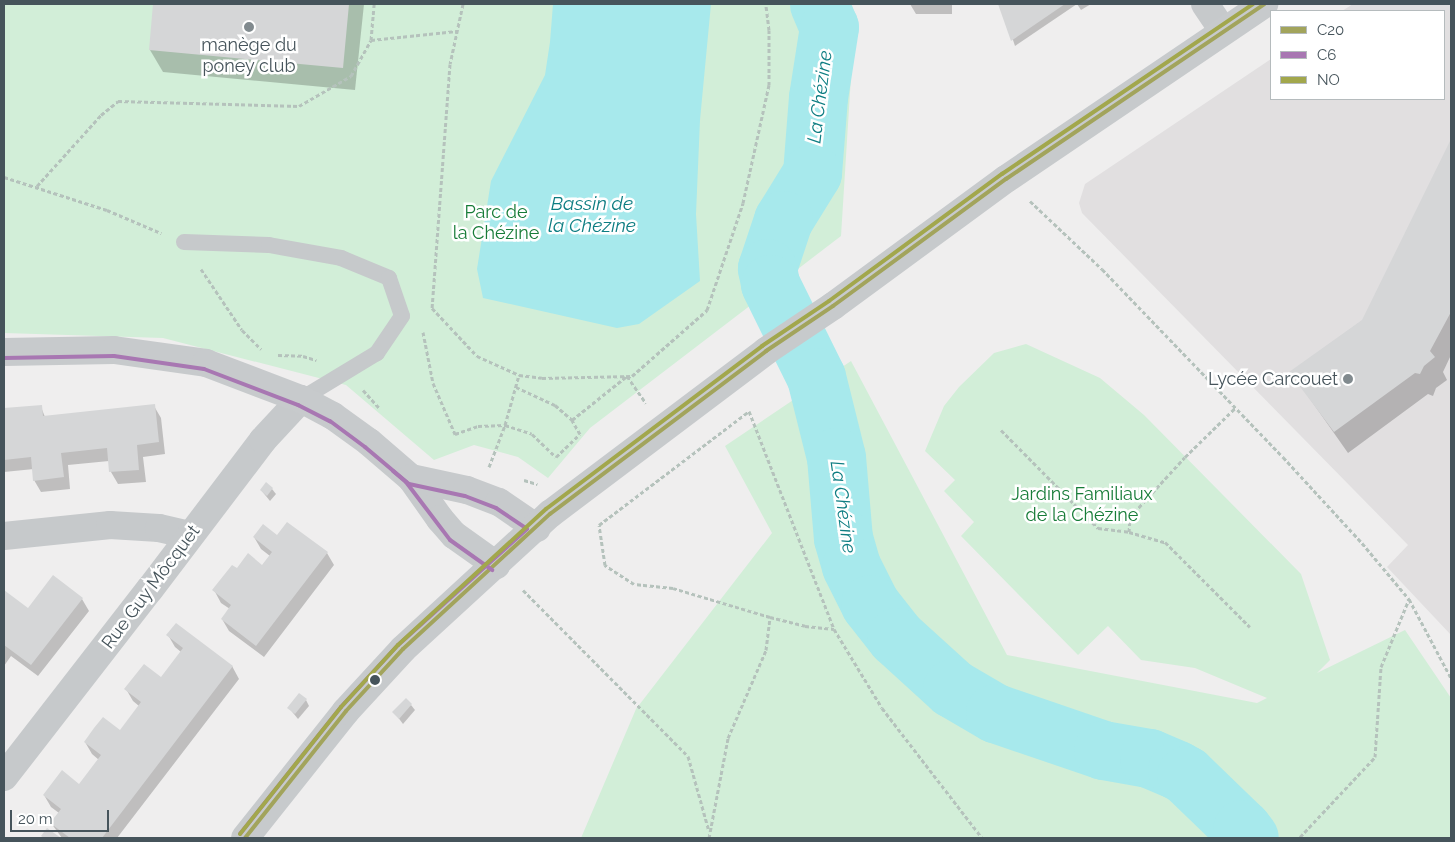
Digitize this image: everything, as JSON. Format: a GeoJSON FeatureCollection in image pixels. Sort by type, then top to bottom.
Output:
{"type":"FeatureCollection","features":[{"type":"Feature","properties":{"kind":"main road"},"geometry":{"type":"LineString","coordinates":[[245,838],[346,712],[397,656],[435,618],[574,495],[713,393],[766,351],[833,306],[1006,179],[1264,4]]}},
{"type":"Feature","properties":{"kind":"main road"},"geometry":{"type":"LineString","coordinates":[[4,352],[114,350],[206,363],[301,399],[333,416],[354,431],[411,478],[440,519],[454,535],[496,565]]}},
{"type":"Feature","properties":{"kind":"main road"},"geometry":{"type":"LineString","coordinates":[[411,478],[467,490],[499,502],[537,528]]}},
{"type":"Feature","properties":{"kind":"street"},"geometry":{"type":"LineString","coordinates":[[1205,4],[1222,31]]}},
{"type":"Feature","properties":{"kind":"street","name":"Rue Guy Môcquet"},"geometry":{"type":"LineString","coordinates":[[4,777],[150,589],[262,440],[301,399]]}},
{"type":"Feature","properties":{"kind":"street"},"geometry":{"type":"LineString","coordinates":[[4,536],[110,525],[159,528],[190,535]]}},
{"type":"Feature","properties":{"kind":"lane"},"geometry":{"type":"LineString","coordinates":[[184,242],[269,245],[341,258],[389,278],[402,316],[377,353],[301,399]]}},
{"type":"Feature","properties":{"kind":"path"},"geometry":{"type":"LineString","coordinates":[[37,186],[101,115],[118,101],[299,106],[351,76],[371,40],[374,4]]}},
{"type":"Feature","properties":{"kind":"path"},"geometry":{"type":"LineString","coordinates":[[429,316],[432,308],[450,64],[463,4]]}},
{"type":"Feature","properties":{"kind":"path"},"geometry":{"type":"LineString","coordinates":[[432,308],[477,356],[520,375],[542,378],[632,376],[707,310],[742,203],[769,85],[769,30],[766,4]]}},
{"type":"Feature","properties":{"kind":"path"},"geometry":{"type":"LineString","coordinates":[[371,40],[457,31]]}},
{"type":"Feature","properties":{"kind":"path"},"geometry":{"type":"LineString","coordinates":[[4,177],[107,210],[184,242],[242,330],[267,355]]}},
{"type":"Feature","properties":{"kind":"path"},"geometry":{"type":"LineString","coordinates":[[1006,179],[1102,269],[1236,408],[1362,543],[1409,599],[1451,678]]}},
{"type":"Feature","properties":{"kind":"path"},"geometry":{"type":"LineString","coordinates":[[426,324],[422,333],[433,384],[455,434],[478,426],[505,425],[532,434],[556,457],[580,434],[572,420],[555,405],[516,387]]}},
{"type":"Feature","properties":{"kind":"path"},"geometry":{"type":"LineString","coordinates":[[276,355],[303,356],[348,369],[371,401],[386,414]]}},
{"type":"Feature","properties":{"kind":"path"},"geometry":{"type":"LineString","coordinates":[[488,469],[505,425],[520,375]]}},
{"type":"Feature","properties":{"kind":"path"},"geometry":{"type":"LineString","coordinates":[[572,420],[626,376]]}},
{"type":"Feature","properties":{"kind":"path"},"geometry":{"type":"LineString","coordinates":[[1129,532],[1130,517],[1185,457],[1236,408]]}},
{"type":"Feature","properties":{"kind":"path"},"geometry":{"type":"LineString","coordinates":[[834,629],[805,626],[673,588],[634,584],[605,565],[599,525],[749,411],[834,629],[882,708],[982,838]]}},
{"type":"Feature","properties":{"kind":"path"},"geometry":{"type":"LineString","coordinates":[[1001,430],[1098,528],[1129,532],[1164,542],[1250,627]]}},
{"type":"Feature","properties":{"kind":"path"},"geometry":{"type":"LineString","coordinates":[[523,590],[688,756],[710,833]]}},
{"type":"Feature","properties":{"kind":"path"},"geometry":{"type":"LineString","coordinates":[[1300,838],[1375,757],[1381,667],[1409,599]]}},
{"type":"Feature","properties":{"kind":"path"},"geometry":{"type":"LineString","coordinates":[[708,838],[728,738],[766,650],[770,617]]}},
{"type":"Feature","properties":{"kind":"shaded area","name":"Lycée Carcouet"},"geometry":{"type":"Polygon","coordinates":[[[1353,4],[1451,4],[1451,635],[1387,567],[1408,545],[1082,213],[1079,203],[1085,184],[1270,60],[1270,100],[1445,100],[1445,10],[1344,10],[1353,4]]]}},
{"type":"Feature","properties":{"kind":"green space","name":"Parc de la Chézine"},"geometry":{"type":"Polygon","coordinates":[[[4,4],[840,4],[854,29],[841,236],[590,428],[548,478],[518,457],[474,445],[434,460],[346,385],[163,338],[4,333],[4,4]]]}},
{"type":"Feature","properties":{"kind":"green space","name":"Jardins Familiaux de la Chézine"},"geometry":{"type":"Polygon","coordinates":[[[1026,344],[1100,378],[1144,415],[1301,574],[1330,660],[1317,673],[1405,630],[1451,698],[1451,838],[581,838],[636,709],[772,533],[725,446],[851,361],[1007,655],[1257,703],[1267,698],[1195,668],[1141,660],[1108,626],[1078,655],[961,536],[974,522],[944,491],[955,480],[925,451],[944,406],[959,387],[994,353],[1026,344]]]}},
{"type":"Feature","properties":{"kind":"water","name":"Bassin de la Chézine"},"geometry":{"type":"Polygon","coordinates":[[[553,4],[711,4],[700,120],[696,214],[700,281],[639,324],[617,328],[483,298],[477,269],[491,181],[545,75],[553,4]]]}},
{"type":"Feature","properties":{"kind":"building","name":"manège du poney club"},"geometry":{"type":"Polygon","coordinates":[[[153,4],[349,4],[343,68],[149,50],[153,4]]]}},
{"type":"Feature","properties":{"kind":"building"},"geometry":{"type":"Polygon","coordinates":[[[998,4],[1065,4],[1011,41],[998,4]]]}},
{"type":"Feature","properties":{"kind":"building"},"geometry":{"type":"Polygon","coordinates":[[[1451,139],[1451,312],[1430,351],[1435,357],[1424,366],[1420,374],[1415,373],[1334,432],[1289,372],[1362,320],[1451,139]]]}},
{"type":"Feature","properties":{"kind":"building"},"geometry":{"type":"Polygon","coordinates":[[[155,404],[159,442],[137,445],[139,470],[109,472],[107,448],[61,453],[64,477],[33,481],[31,457],[4,460],[4,408],[42,405],[43,416],[155,404]]]}},
{"type":"Feature","properties":{"kind":"building"},"geometry":{"type":"Polygon","coordinates":[[[266,482],[273,488],[267,496],[260,490],[266,482]]]}},
{"type":"Feature","properties":{"kind":"building"},"geometry":{"type":"Polygon","coordinates":[[[287,522],[328,552],[256,646],[221,619],[231,605],[212,590],[232,565],[237,568],[248,553],[262,565],[272,552],[253,537],[263,524],[277,535],[287,522]]]}},
{"type":"Feature","properties":{"kind":"building"},"geometry":{"type":"Polygon","coordinates":[[[53,575],[83,598],[31,665],[4,645],[4,590],[28,608],[53,575]]]}},
{"type":"Feature","properties":{"kind":"building"},"geometry":{"type":"Polygon","coordinates":[[[176,623],[233,666],[102,838],[70,838],[50,823],[61,809],[43,795],[62,770],[79,784],[101,755],[84,742],[94,728],[103,717],[120,730],[141,702],[124,689],[144,664],[161,677],[183,648],[166,635],[176,623]]]}},
{"type":"Feature","properties":{"kind":"building"},"geometry":{"type":"Polygon","coordinates":[[[299,693],[307,699],[295,714],[287,708],[299,693]]]}},
{"type":"Feature","properties":{"kind":"building"},"geometry":{"type":"Polygon","coordinates":[[[406,698],[412,704],[399,719],[392,712],[406,698]]]}},
{"type":"Feature","properties":{"kind":"building"},"geometry":{"type":"Polygon","coordinates":[[[47,828],[61,838],[44,838],[41,836],[47,828]]]}},
{"type":"Feature","properties":{"kind":"waterway","name":"La Chézine"},"geometry":{"type":"LineString","coordinates":[[819,4],[829,27],[818,97],[812,173],[783,220],[767,268],[770,284],[816,377],[836,457],[843,538],[851,566],[870,604],[896,637],[952,688],[995,713],[1103,750],[1149,758],[1177,770],[1186,775],[1249,838]]}},
{"type":"Feature","properties":{"kind":"transit line","name":"NO"},"geometry":{"type":"LineString","coordinates":[[240,834],[341,707],[398,645],[546,509],[762,346],[829,301],[1002,174],[1253,4]]}},
{"type":"Feature","properties":{"kind":"transit line","name":"C20"},"geometry":{"type":"LineString","coordinates":[[245,838],[346,711],[403,649],[550,514],[766,351],[833,306],[1006,179],[1264,4]]}},
{"type":"Feature","properties":{"kind":"transit line","name":"C6"},"geometry":{"type":"LineString","coordinates":[[4,358],[114,356],[204,369],[298,405],[330,421],[409,484],[465,496],[496,508],[527,529],[398,645],[341,707],[240,834]]}},
{"type":"Feature","properties":{"kind":"transit line","name":"C6"},"geometry":{"type":"LineString","coordinates":[[393,471],[406,482],[450,540],[492,570]]}},
{"type":"Feature","properties":{"kind":"place","name":"manège du poney club"},"geometry":{"type":"Point","coordinates":[249,27]}},
{"type":"Feature","properties":{"kind":"place","name":"Lycée Carcouet"},"geometry":{"type":"Point","coordinates":[1348,379]}}]}
